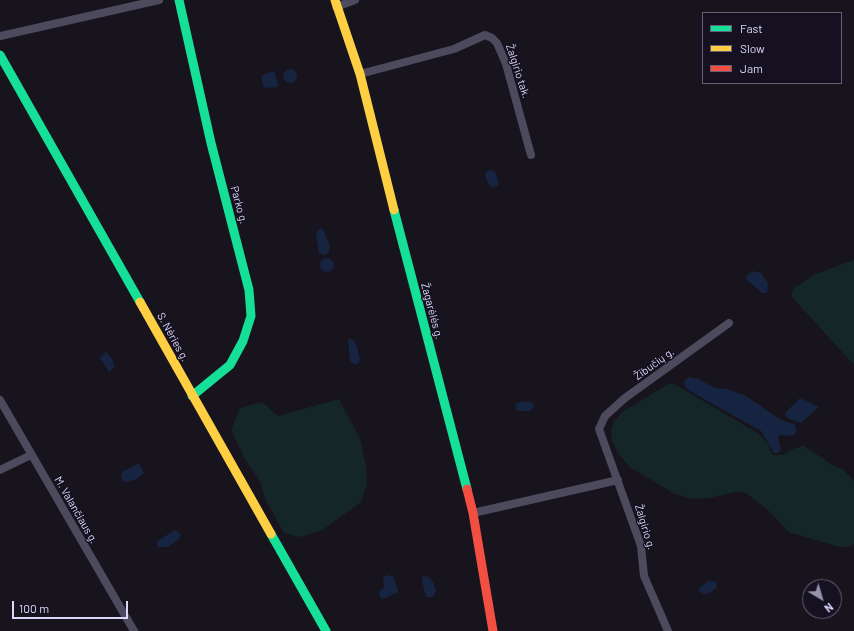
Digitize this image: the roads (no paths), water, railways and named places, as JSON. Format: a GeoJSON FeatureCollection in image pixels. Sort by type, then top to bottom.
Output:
{"type":"FeatureCollection","features":[{"type":"Feature","properties":{"kind":"street"},"geometry":{"type":"LineString","coordinates":[[0,36],[159,0]]}},
{"type":"Feature","properties":{"kind":"street","name":"Parko g."},"geometry":{"type":"LineString","coordinates":[[179,0],[211,142],[249,290],[251,316],[243,341],[230,365],[192,396]]}},
{"type":"Feature","properties":{"kind":"street"},"geometry":{"type":"LineString","coordinates":[[336,4],[355,0]]}},
{"type":"Feature","properties":{"kind":"street","name":"Žagarėlės g."},"geometry":{"type":"LineString","coordinates":[[336,4],[360,74],[419,309],[473,513],[493,631]]}},
{"type":"Feature","properties":{"kind":"street","name":"Žalgirio tak."},"geometry":{"type":"LineString","coordinates":[[360,74],[454,49],[485,35],[492,38],[497,43],[506,64],[531,155]]}},
{"type":"Feature","properties":{"kind":"street","name":"S. Nėries g."},"geometry":{"type":"LineString","coordinates":[[0,55],[326,631]]}},
{"type":"Feature","properties":{"kind":"street","name":"Žibučių g."},"geometry":{"type":"LineString","coordinates":[[599,429],[605,416],[625,398],[730,323]]}},
{"type":"Feature","properties":{"kind":"street","name":"M. Valančiaus g."},"geometry":{"type":"LineString","coordinates":[[0,400],[134,631]]}},
{"type":"Feature","properties":{"kind":"street","name":"Žalgirio g."},"geometry":{"type":"LineString","coordinates":[[599,429],[641,546],[644,576],[668,631]]}},
{"type":"Feature","properties":{"kind":"street"},"geometry":{"type":"LineString","coordinates":[[0,470],[31,455]]}},
{"type":"Feature","properties":{"kind":"street"},"geometry":{"type":"LineString","coordinates":[[473,513],[618,480]]}},
{"type":"Feature","properties":{"kind":"water"},"geometry":{"type":"Polygon","coordinates":[[[287,69],[293,69],[297,73],[297,79],[293,83],[287,83],[283,79],[283,73],[287,69]]]}},
{"type":"Feature","properties":{"kind":"water"},"geometry":{"type":"Polygon","coordinates":[[[273,71],[278,84],[277,87],[264,88],[261,76],[273,71]]]}},
{"type":"Feature","properties":{"kind":"water"},"geometry":{"type":"Polygon","coordinates":[[[487,171],[495,171],[499,185],[492,188],[486,179],[485,174],[487,171]]]}},
{"type":"Feature","properties":{"kind":"water"},"geometry":{"type":"Polygon","coordinates":[[[320,228],[323,229],[330,246],[329,252],[325,255],[319,253],[316,233],[320,228]]]}},
{"type":"Feature","properties":{"kind":"water"},"geometry":{"type":"Polygon","coordinates":[[[324,258],[330,258],[334,262],[334,268],[330,272],[324,272],[320,268],[320,262],[324,258]]]}},
{"type":"Feature","properties":{"kind":"water"},"geometry":{"type":"Polygon","coordinates":[[[752,271],[761,273],[768,283],[767,293],[762,293],[747,280],[746,277],[752,271]]]}},
{"type":"Feature","properties":{"kind":"water"},"geometry":{"type":"Polygon","coordinates":[[[348,339],[352,339],[356,344],[360,360],[358,364],[354,364],[350,361],[348,339]]]}},
{"type":"Feature","properties":{"kind":"water"},"geometry":{"type":"Polygon","coordinates":[[[106,352],[112,359],[115,367],[109,372],[100,358],[106,352]]]}},
{"type":"Feature","properties":{"kind":"water"},"geometry":{"type":"Polygon","coordinates":[[[689,377],[698,379],[715,388],[728,389],[746,396],[781,420],[794,424],[797,430],[794,435],[780,435],[778,438],[781,450],[778,453],[774,453],[761,431],[688,390],[684,381],[689,377]]]}},
{"type":"Feature","properties":{"kind":"water"},"geometry":{"type":"Polygon","coordinates":[[[800,398],[819,407],[801,423],[788,418],[785,415],[786,412],[800,398]]]}},
{"type":"Feature","properties":{"kind":"water"},"geometry":{"type":"Polygon","coordinates":[[[520,402],[532,402],[534,407],[529,411],[517,411],[515,405],[520,402]]]}},
{"type":"Feature","properties":{"kind":"water"},"geometry":{"type":"Polygon","coordinates":[[[139,463],[144,473],[135,480],[124,482],[121,477],[122,472],[139,463]]]}},
{"type":"Feature","properties":{"kind":"water"},"geometry":{"type":"Polygon","coordinates":[[[175,530],[181,534],[178,540],[168,547],[158,547],[157,542],[159,540],[175,530]]]}},
{"type":"Feature","properties":{"kind":"water"},"geometry":{"type":"Polygon","coordinates":[[[388,575],[394,577],[398,592],[383,599],[380,597],[379,592],[384,587],[383,577],[388,575]]]}},
{"type":"Feature","properties":{"kind":"water"},"geometry":{"type":"Polygon","coordinates":[[[423,576],[429,577],[433,582],[436,591],[433,597],[427,597],[425,593],[422,581],[423,576]]]}},
{"type":"Feature","properties":{"kind":"water"},"geometry":{"type":"Polygon","coordinates":[[[709,581],[717,582],[716,588],[709,593],[702,594],[699,590],[700,587],[709,581]]]}}]}
